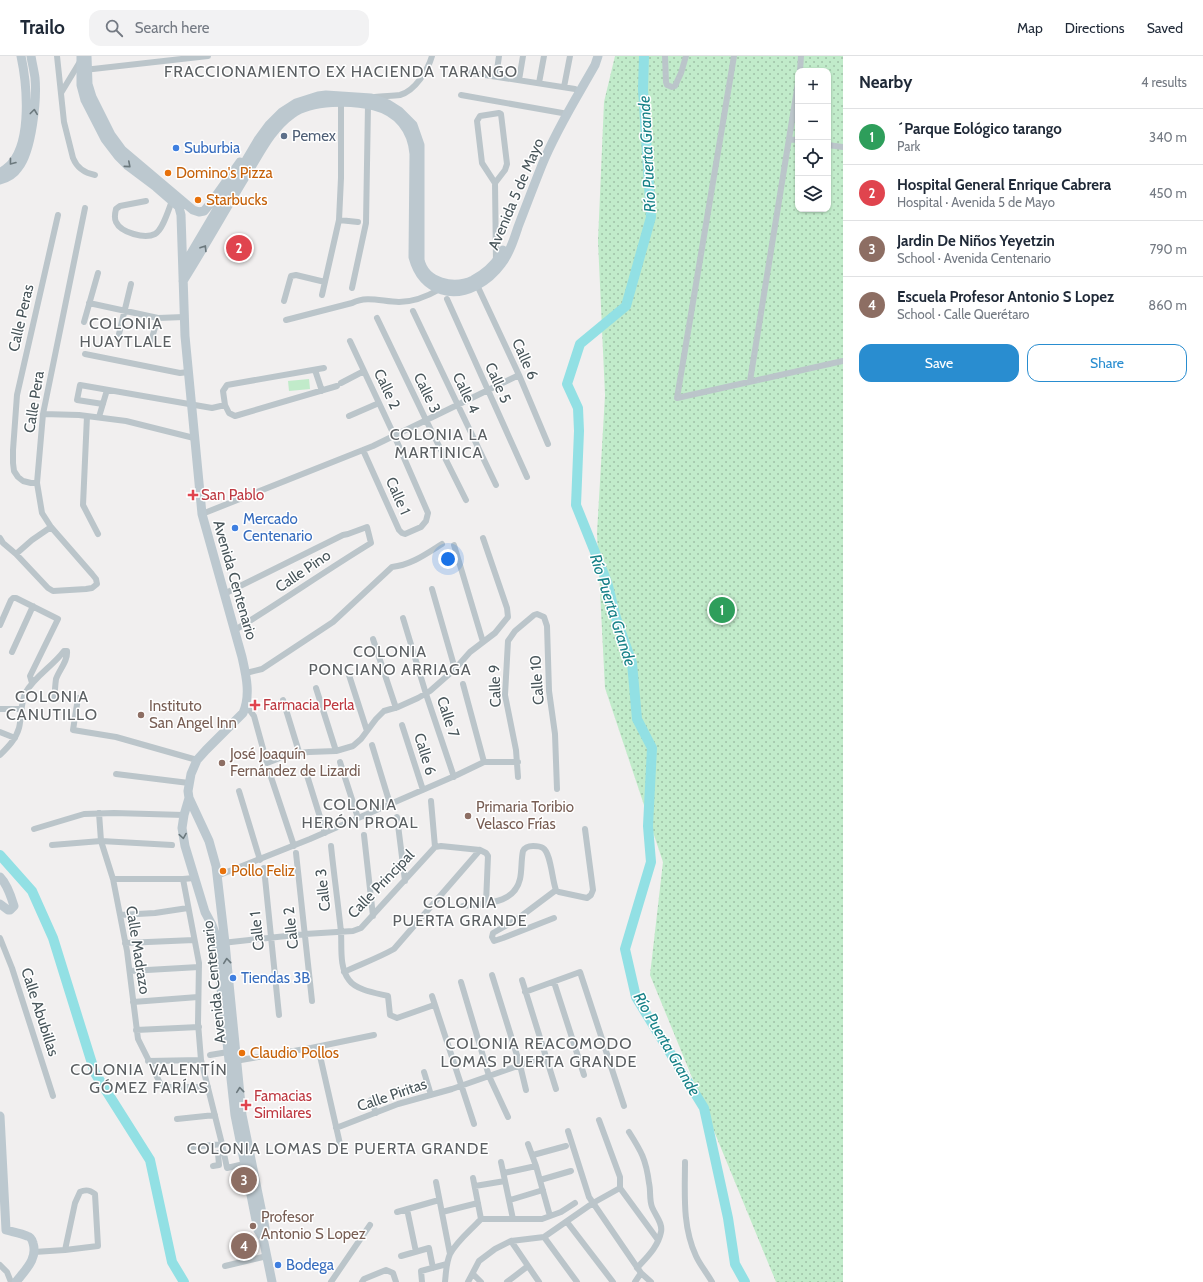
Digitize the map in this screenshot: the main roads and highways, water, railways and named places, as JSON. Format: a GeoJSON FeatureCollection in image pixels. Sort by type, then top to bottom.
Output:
{"type":"FeatureCollection","features":[{"type":"Feature","properties":{"kind":"main road"},"geometry":{"type":"LineString","coordinates":[[0,173],[18,154],[22,143],[27,98],[21,56]]}},
{"type":"Feature","properties":{"kind":"main road"},"geometry":{"type":"LineString","coordinates":[[0,180],[10,175],[18,168],[24,158],[28,146],[35,99],[35,78],[31,56]]}},
{"type":"Feature","properties":{"kind":"main road","name":"Avenida 5 de Mayo"},"geometry":{"type":"LineString","coordinates":[[417,201],[413,250],[415,264],[420,275],[425,280],[440,290],[457,291],[477,285],[495,272],[506,257],[543,163],[575,89],[592,56]]}},
{"type":"Feature","properties":{"kind":"main road","name":"Avenida 5 de Mayo"},"geometry":{"type":"LineString","coordinates":[[183,267],[258,140],[273,121],[290,111],[316,104],[341,100],[370,102],[393,114],[404,125],[413,144],[421,265],[432,278],[441,282],[450,284],[464,283],[474,279],[496,261],[503,250],[547,139],[595,65],[598,56]]}},
{"type":"Feature","properties":{"kind":"main road"},"geometry":{"type":"LineString","coordinates":[[83,57],[84,70],[82,85],[85,100],[105,139],[128,166],[175,201],[193,210],[199,212],[204,211],[246,153],[258,140]]}},
{"type":"Feature","properties":{"kind":"main road","name":"Avenida 5 de Mayo"},"geometry":{"type":"LineString","coordinates":[[183,281],[272,134],[290,111]]}},
{"type":"Feature","properties":{"kind":"main road","name":"Avenida Centenario"},"geometry":{"type":"LineString","coordinates":[[175,201],[181,216],[184,317],[202,514],[235,630],[245,672],[248,697],[243,712],[197,760],[189,783],[189,798],[184,815],[183,836],[194,878],[205,912],[221,944]]}},
{"type":"Feature","properties":{"kind":"main road","name":"Avenida Centenario"},"geometry":{"type":"LineString","coordinates":[[189,798],[211,847],[217,876],[222,923],[221,944],[235,1115],[258,1230],[263,1238]]}},
{"type":"Feature","properties":{"kind":"main road"},"geometry":{"type":"LineString","coordinates":[[0,877],[4,881],[14,906],[8,910],[0,904]]}},
{"type":"Feature","properties":{"kind":"main road"},"geometry":{"type":"LineString","coordinates":[[212,924],[222,923]]}},
{"type":"Feature","properties":{"kind":"main road","name":"Avenida Centenario"},"geometry":{"type":"LineString","coordinates":[[231,1058],[265,1228],[263,1238],[272,1282]]}},
{"type":"Feature","properties":{"kind":"main road"},"geometry":{"type":"LineString","coordinates":[[0,1116],[3,1229],[29,1236],[32,1239],[34,1252],[32,1261],[16,1282]]}},
{"type":"Feature","properties":{"kind":"waterway","name":"Río Puerta Grande"},"geometry":{"type":"LineString","coordinates":[[644,56],[643,89],[651,217],[626,306],[580,344],[567,384],[578,408],[579,431],[576,505],[607,582],[616,618],[632,663],[637,719],[652,748],[648,826],[651,862],[625,949],[636,997],[704,1108],[728,1218],[735,1264],[745,1282]]}},
{"type":"Feature","properties":{"kind":"waterway"},"geometry":{"type":"LineString","coordinates":[[0,855],[32,891],[53,938],[95,1073],[150,1160],[172,1262],[184,1282]]}},
{"type":"Feature","properties":{"kind":"place","name":"Pemex"},"geometry":{"type":"Point","coordinates":[284,136]}},
{"type":"Feature","properties":{"kind":"place","name":"Suburbia"},"geometry":{"type":"Point","coordinates":[176,148]}},
{"type":"Feature","properties":{"kind":"place","name":"Domino's Pizza"},"geometry":{"type":"Point","coordinates":[168,173]}},
{"type":"Feature","properties":{"kind":"place","name":"Starbucks"},"geometry":{"type":"Point","coordinates":[198,200]}},
{"type":"Feature","properties":{"kind":"place","name":"Hospital General Enrique Cabrera"},"geometry":{"type":"Point","coordinates":[239,248]}},
{"type":"Feature","properties":{"kind":"place","name":"San Pablo"},"geometry":{"type":"Point","coordinates":[193,495]}},
{"type":"Feature","properties":{"kind":"place","name":"Mercado Centenario"},"geometry":{"type":"Point","coordinates":[235,528]}},
{"type":"Feature","properties":{"kind":"place","name":"´Parque Eológico tarango"},"geometry":{"type":"Point","coordinates":[722,610]}},
{"type":"Feature","properties":{"kind":"place","name":"Farmacia Perla"},"geometry":{"type":"Point","coordinates":[255,705]}},
{"type":"Feature","properties":{"kind":"place","name":"Instituto San Angel Inn"},"geometry":{"type":"Point","coordinates":[141,715]}},
{"type":"Feature","properties":{"kind":"place","name":"José Joaquín Fernández de Lizardi"},"geometry":{"type":"Point","coordinates":[222,763]}},
{"type":"Feature","properties":{"kind":"place","name":"Primaria Toribio Velasco Frías"},"geometry":{"type":"Point","coordinates":[468,816]}},
{"type":"Feature","properties":{"kind":"place","name":"Pollo Feliz"},"geometry":{"type":"Point","coordinates":[223,871]}},
{"type":"Feature","properties":{"kind":"place","name":"Tiendas 3B"},"geometry":{"type":"Point","coordinates":[233,978]}},
{"type":"Feature","properties":{"kind":"place","name":"Claudio Pollos"},"geometry":{"type":"Point","coordinates":[242,1053]}},
{"type":"Feature","properties":{"kind":"place","name":"Famacias Similares"},"geometry":{"type":"Point","coordinates":[246,1105]}},
{"type":"Feature","properties":{"kind":"place","name":"Jardin De Niños Yeyetzin"},"geometry":{"type":"Point","coordinates":[244,1180]}},
{"type":"Feature","properties":{"kind":"place","name":"Profesor Antonio S Lopez"},"geometry":{"type":"Point","coordinates":[253,1226]}},
{"type":"Feature","properties":{"kind":"place","name":"Escuela Profesor Antonio S Lopez"},"geometry":{"type":"Point","coordinates":[244,1246]}},
{"type":"Feature","properties":{"kind":"place","name":"Bodega"},"geometry":{"type":"Point","coordinates":[278,1265]}},
{"type":"Feature","properties":{"kind":"district","name":"FRACCIONAMIENTO EX HACIENDA TARANGO"},"geometry":{"type":"Point","coordinates":[341,71]}},
{"type":"Feature","properties":{"kind":"district","name":"COLONIA HUAYTLALE"},"geometry":{"type":"Point","coordinates":[126,332]}},
{"type":"Feature","properties":{"kind":"district","name":"COLONIA LA MARTINICA"},"geometry":{"type":"Point","coordinates":[439,443]}},
{"type":"Feature","properties":{"kind":"district","name":"COLONIA PONCIANO ARRIAGA"},"geometry":{"type":"Point","coordinates":[390,660]}},
{"type":"Feature","properties":{"kind":"district","name":"COLONIA CANUTILLO"},"geometry":{"type":"Point","coordinates":[52,705]}},
{"type":"Feature","properties":{"kind":"district","name":"COLONIA HERÓN PROAL"},"geometry":{"type":"Point","coordinates":[360,813]}},
{"type":"Feature","properties":{"kind":"district","name":"COLONIA PUERTA GRANDE"},"geometry":{"type":"Point","coordinates":[460,911]}},
{"type":"Feature","properties":{"kind":"district","name":"COLONIA REACOMODO LOMAS PUERTA GRANDE"},"geometry":{"type":"Point","coordinates":[539,1052]}},
{"type":"Feature","properties":{"kind":"district","name":"COLONIA VALENTÍN GÓMEZ FARÍAS"},"geometry":{"type":"Point","coordinates":[149,1078]}},
{"type":"Feature","properties":{"kind":"district","name":"COLONIA LOMAS DE PUERTA GRANDE"},"geometry":{"type":"Point","coordinates":[338,1148]}}]}
